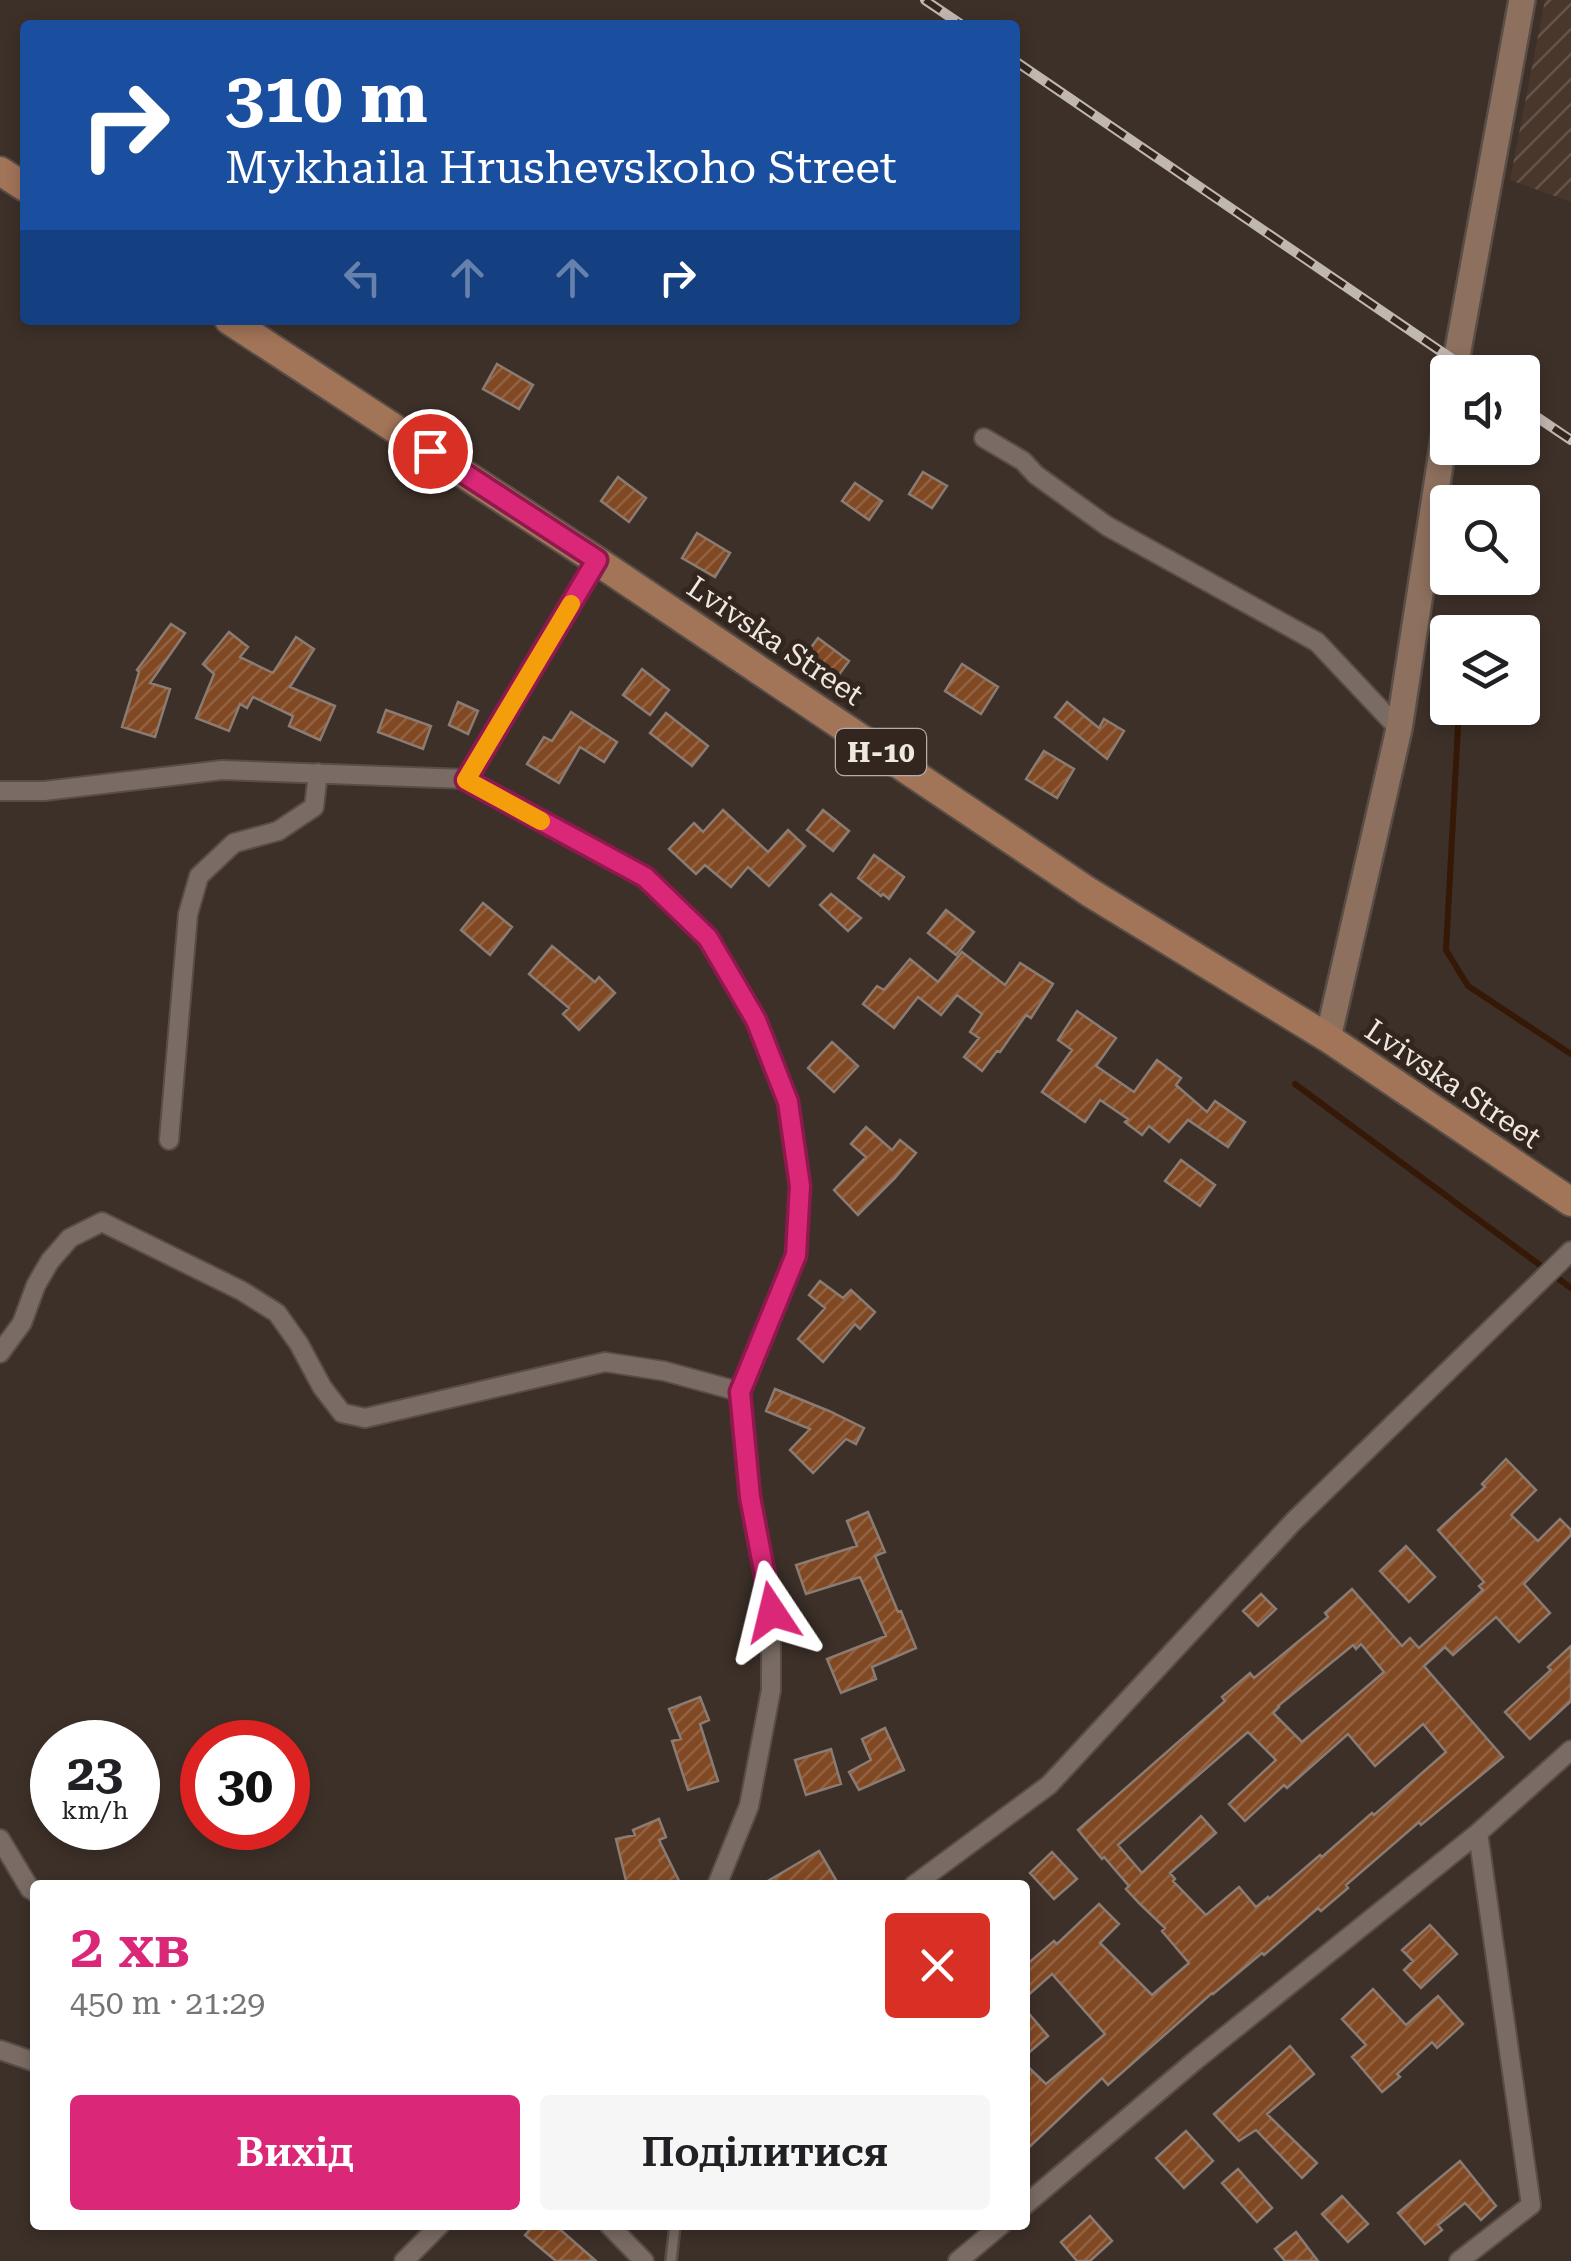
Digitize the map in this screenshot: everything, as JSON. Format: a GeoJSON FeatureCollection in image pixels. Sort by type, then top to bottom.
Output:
{"type":"FeatureCollection","features":[{"type":"Feature","properties":{"kind":"main road","name":"Lvivska Street"},"geometry":{"type":"LineString","coordinates":[[236,325],[597,560],[1089,892],[1328,1038],[1571,1202]]}},
{"type":"Feature","properties":{"kind":"street"},"geometry":{"type":"LineString","coordinates":[[1457,355],[1522,0]]}},
{"type":"Feature","properties":{"kind":"street"},"geometry":{"type":"LineString","coordinates":[[984,438],[1023,461],[1036,475],[1106,526],[1317,642],[1399,728]]}},
{"type":"Feature","properties":{"kind":"street"},"geometry":{"type":"LineString","coordinates":[[1328,1038],[1399,728],[1440,465]]}},
{"type":"Feature","properties":{"kind":"street"},"geometry":{"type":"LineString","coordinates":[[466,780],[597,560]]}},
{"type":"Feature","properties":{"kind":"street"},"geometry":{"type":"LineString","coordinates":[[0,791],[44,791],[222,770],[466,780],[645,877],[708,938],[756,1020],[788,1102],[800,1186],[796,1255],[740,1392],[750,1497],[772,1612],[771,1690],[750,1806],[719,1880]]}},
{"type":"Feature","properties":{"kind":"street"},"geometry":{"type":"LineString","coordinates":[[169,1140],[188,914],[199,876],[234,843],[278,831],[314,808],[318,773]]}},
{"type":"Feature","properties":{"kind":"street"},"geometry":{"type":"LineString","coordinates":[[0,1353],[22,1323],[50,1260],[70,1238],[102,1222],[277,1313],[342,1413],[365,1418],[605,1362],[664,1371],[740,1392]]}},
{"type":"Feature","properties":{"kind":"street"},"geometry":{"type":"LineString","coordinates":[[921,1880],[1049,1784],[1293,1522],[1568,1254]]}},
{"type":"Feature","properties":{"kind":"street"},"geometry":{"type":"LineString","coordinates":[[1030,2200],[1197,2059],[1478,1833],[1571,1750]]}},
{"type":"Feature","properties":{"kind":"street"},"geometry":{"type":"LineString","coordinates":[[1459,2261],[1531,2205],[1478,1833]]}},
{"type":"Feature","properties":{"kind":"street"},"geometry":{"type":"LineString","coordinates":[[0,1838],[30,1888]]}},
{"type":"Feature","properties":{"kind":"street"},"geometry":{"type":"LineString","coordinates":[[0,2050],[30,2060]]}},
{"type":"Feature","properties":{"kind":"street"},"geometry":{"type":"LineString","coordinates":[[404,2261],[435,2230]]}},
{"type":"Feature","properties":{"kind":"street"},"geometry":{"type":"LineString","coordinates":[[613,2230],[644,2261]]}},
{"type":"Feature","properties":{"kind":"street"},"geometry":{"type":"LineString","coordinates":[[958,2261],[995,2230]]}},
{"type":"Feature","properties":{"kind":"lane"},"geometry":{"type":"LineString","coordinates":[[671,2261],[674,2230]]}},
{"type":"Feature","properties":{"kind":"shaded area"},"geometry":{"type":"Polygon","coordinates":[[[1545,0],[1571,0],[1571,202],[1510,180],[1545,0]]]}},
{"type":"Feature","properties":{"kind":"building"},"geometry":{"type":"Polygon","coordinates":[[[497,364],[533,385],[519,409],[483,389],[497,364]]]}},
{"type":"Feature","properties":{"kind":"building"},"geometry":{"type":"Polygon","coordinates":[[[923,472],[947,486],[932,508],[909,494],[923,472]]]}},
{"type":"Feature","properties":{"kind":"building"},"geometry":{"type":"Polygon","coordinates":[[[618,477],[646,498],[629,522],[601,501],[618,477]]]}},
{"type":"Feature","properties":{"kind":"building"},"geometry":{"type":"Polygon","coordinates":[[[855,483],[882,501],[869,520],[842,501],[855,483]]]}},
{"type":"Feature","properties":{"kind":"building"},"geometry":{"type":"Polygon","coordinates":[[[697,533],[730,553],[715,577],[682,558],[697,533]]]}},
{"type":"Feature","properties":{"kind":"building"},"geometry":{"type":"Polygon","coordinates":[[[171,624],[185,633],[150,683],[170,689],[155,737],[122,727],[137,670],[171,624]]]}},
{"type":"Feature","properties":{"kind":"building"},"geometry":{"type":"Polygon","coordinates":[[[229,632],[248,647],[240,657],[273,673],[296,637],[314,649],[290,687],[335,706],[320,740],[289,726],[293,716],[253,697],[247,708],[240,704],[229,731],[196,718],[214,674],[203,664],[229,632]]]}},
{"type":"Feature","properties":{"kind":"building"},"geometry":{"type":"Polygon","coordinates":[[[818,638],[849,661],[835,680],[804,657],[818,638]]]}},
{"type":"Feature","properties":{"kind":"building"},"geometry":{"type":"Polygon","coordinates":[[[962,664],[998,687],[981,714],[945,691],[962,664]]]}},
{"type":"Feature","properties":{"kind":"building"},"geometry":{"type":"Polygon","coordinates":[[[642,669],[669,690],[650,715],[623,695],[642,669]]]}},
{"type":"Feature","properties":{"kind":"building"},"geometry":{"type":"Polygon","coordinates":[[[458,702],[478,711],[468,734],[449,725],[458,702]]]}},
{"type":"Feature","properties":{"kind":"building"},"geometry":{"type":"Polygon","coordinates":[[[1067,702],[1099,728],[1104,719],[1124,731],[1107,759],[1055,717],[1067,702]]]}},
{"type":"Feature","properties":{"kind":"building"},"geometry":{"type":"Polygon","coordinates":[[[386,710],[431,726],[423,749],[378,732],[386,710]]]}},
{"type":"Feature","properties":{"kind":"building"},"geometry":{"type":"Polygon","coordinates":[[[571,712],[617,742],[604,762],[580,747],[559,783],[527,764],[544,737],[552,741],[571,712]]]}},
{"type":"Feature","properties":{"kind":"building"},"geometry":{"type":"Polygon","coordinates":[[[666,713],[708,746],[692,766],[650,733],[666,713]]]}},
{"type":"Feature","properties":{"kind":"building"},"geometry":{"type":"Polygon","coordinates":[[[1044,751],[1074,769],[1057,798],[1026,779],[1044,751]]]}},
{"type":"Feature","properties":{"kind":"building"},"geometry":{"type":"Polygon","coordinates":[[[723,810],[768,852],[788,830],[805,846],[769,886],[748,867],[731,887],[705,865],[696,874],[669,849],[694,823],[703,832],[723,810]]]}},
{"type":"Feature","properties":{"kind":"building"},"geometry":{"type":"Polygon","coordinates":[[[823,810],[849,831],[833,851],[807,830],[823,810]]]}},
{"type":"Feature","properties":{"kind":"building"},"geometry":{"type":"Polygon","coordinates":[[[874,855],[904,877],[889,899],[858,878],[874,855]]]}},
{"type":"Feature","properties":{"kind":"building"},"geometry":{"type":"Polygon","coordinates":[[[831,894],[861,918],[848,931],[820,905],[831,894]]]}},
{"type":"Feature","properties":{"kind":"building"},"geometry":{"type":"Polygon","coordinates":[[[483,903],[512,927],[490,955],[461,930],[483,903]]]}},
{"type":"Feature","properties":{"kind":"building"},"geometry":{"type":"Polygon","coordinates":[[[946,910],[974,932],[956,955],[928,933],[946,910]]]}},
{"type":"Feature","properties":{"kind":"building"},"geometry":{"type":"Polygon","coordinates":[[[552,946],[595,982],[599,977],[615,993],[579,1030],[563,1014],[569,1008],[529,974],[552,946]]]}},
{"type":"Feature","properties":{"kind":"building"},"geometry":{"type":"Polygon","coordinates":[[[962,952],[1005,985],[1020,963],[1053,984],[1031,1018],[1026,1015],[982,1071],[964,1057],[979,1038],[970,1032],[982,1014],[957,995],[941,1015],[918,997],[894,1028],[863,1004],[877,986],[884,990],[910,959],[938,982],[962,952]]]}},
{"type":"Feature","properties":{"kind":"building"},"geometry":{"type":"Polygon","coordinates":[[[1077,1011],[1116,1038],[1096,1066],[1134,1092],[1157,1060],[1181,1078],[1176,1085],[1207,1112],[1215,1101],[1245,1122],[1228,1147],[1188,1120],[1169,1142],[1149,1126],[1142,1135],[1125,1122],[1128,1119],[1100,1100],[1085,1122],[1042,1092],[1072,1050],[1058,1040],[1077,1011]]]}},
{"type":"Feature","properties":{"kind":"building"},"geometry":{"type":"Polygon","coordinates":[[[832,1042],[858,1066],[834,1092],[808,1068],[832,1042]]]}},
{"type":"Feature","properties":{"kind":"building"},"geometry":{"type":"Polygon","coordinates":[[[866,1127],[892,1150],[900,1140],[916,1153],[858,1215],[834,1190],[866,1157],[851,1144],[866,1127]]]}},
{"type":"Feature","properties":{"kind":"building"},"geometry":{"type":"Polygon","coordinates":[[[1181,1160],[1215,1185],[1200,1206],[1165,1181],[1181,1160]]]}},
{"type":"Feature","properties":{"kind":"building"},"geometry":{"type":"Polygon","coordinates":[[[820,1281],[843,1298],[851,1290],[875,1312],[860,1329],[855,1324],[823,1362],[798,1339],[825,1308],[809,1295],[820,1281]]]}},
{"type":"Feature","properties":{"kind":"building"},"geometry":{"type":"Polygon","coordinates":[[[775,1389],[864,1428],[856,1444],[846,1439],[813,1473],[790,1450],[810,1429],[766,1411],[775,1389]]]}},
{"type":"Feature","properties":{"kind":"building"},"geometry":{"type":"Polygon","coordinates":[[[1506,1459],[1536,1490],[1511,1515],[1538,1541],[1560,1519],[1571,1530],[1571,1535],[1524,1584],[1550,1613],[1519,1642],[1496,1617],[1453,1655],[1445,1647],[1424,1666],[1503,1757],[1421,1825],[1419,1822],[1321,1911],[1318,1908],[1212,1993],[1108,2085],[1102,2078],[1030,2146],[1030,2069],[1046,2084],[1105,2034],[1052,1974],[1030,1994],[1030,1962],[1054,1941],[1057,1944],[1099,1904],[1119,1924],[1100,1943],[1152,1995],[1189,1963],[1162,1931],[1165,1928],[1126,1889],[1129,1886],[1078,1830],[1225,1701],[1222,1697],[1250,1673],[1254,1678],[1328,1617],[1325,1613],[1352,1589],[1402,1646],[1410,1638],[1419,1648],[1483,1590],[1479,1586],[1484,1582],[1438,1530],[1485,1487],[1482,1484],[1506,1459]],[[1361,1644],[1356,1649],[1353,1645],[1273,1713],[1302,1742],[1384,1672],[1361,1644]],[[1423,1724],[1375,1766],[1348,1734],[1245,1821],[1229,1804],[1276,1760],[1248,1732],[1118,1845],[1142,1873],[1201,1816],[1216,1833],[1170,1873],[1173,1881],[1206,1915],[1239,1887],[1256,1907],[1374,1815],[1446,1752],[1423,1724]]]}},
{"type":"Feature","properties":{"kind":"building"},"geometry":{"type":"Polygon","coordinates":[[[868,1512],[885,1552],[875,1556],[916,1648],[872,1667],[876,1679],[841,1693],[827,1659],[886,1636],[860,1577],[806,1594],[796,1565],[857,1546],[847,1521],[868,1512]]]}},
{"type":"Feature","properties":{"kind":"building"},"geometry":{"type":"Polygon","coordinates":[[[1406,1546],[1435,1577],[1409,1602],[1380,1571],[1406,1546]]]}},
{"type":"Feature","properties":{"kind":"building"},"geometry":{"type":"Polygon","coordinates":[[[1261,1594],[1276,1609],[1258,1626],[1243,1611],[1261,1594]]]}},
{"type":"Feature","properties":{"kind":"building"},"geometry":{"type":"Polygon","coordinates":[[[1571,1646],[1571,1701],[1530,1739],[1505,1712],[1571,1646]]]}},
{"type":"Feature","properties":{"kind":"building"},"geometry":{"type":"Polygon","coordinates":[[[700,1697],[709,1720],[700,1724],[718,1781],[688,1790],[672,1741],[681,1739],[669,1709],[700,1697]]]}},
{"type":"Feature","properties":{"kind":"building"},"geometry":{"type":"Polygon","coordinates":[[[885,1728],[904,1770],[859,1790],[849,1772],[871,1760],[862,1739],[885,1728]]]}},
{"type":"Feature","properties":{"kind":"building"},"geometry":{"type":"Polygon","coordinates":[[[831,1749],[841,1784],[806,1795],[795,1760],[831,1749]]]}},
{"type":"Feature","properties":{"kind":"building"},"geometry":{"type":"Polygon","coordinates":[[[659,1819],[666,1837],[659,1840],[679,1880],[626,1880],[616,1839],[635,1835],[633,1830],[659,1819]]]}},
{"type":"Feature","properties":{"kind":"building"},"geometry":{"type":"Polygon","coordinates":[[[819,1851],[836,1880],[770,1880],[819,1851]]]}},
{"type":"Feature","properties":{"kind":"building"},"geometry":{"type":"Polygon","coordinates":[[[1052,1852],[1077,1879],[1054,1899],[1030,1873],[1052,1852]]]}},
{"type":"Feature","properties":{"kind":"building"},"geometry":{"type":"Polygon","coordinates":[[[1430,1925],[1457,1954],[1421,1988],[1404,1970],[1413,1961],[1402,1950],[1430,1925]]]}},
{"type":"Feature","properties":{"kind":"building"},"geometry":{"type":"Polygon","coordinates":[[[1373,1989],[1406,2025],[1438,1996],[1463,2024],[1437,2048],[1432,2042],[1382,2092],[1352,2057],[1366,2045],[1342,2019],[1373,1989]]]}},
{"type":"Feature","properties":{"kind":"building"},"geometry":{"type":"Polygon","coordinates":[[[1030,2015],[1048,2036],[1030,2052],[1030,2015]]]}},
{"type":"Feature","properties":{"kind":"building"},"geometry":{"type":"Polygon","coordinates":[[[1290,2046],[1314,2074],[1267,2114],[1317,2163],[1302,2178],[1256,2130],[1239,2141],[1214,2114],[1290,2046]]]}},
{"type":"Feature","properties":{"kind":"building"},"geometry":{"type":"Polygon","coordinates":[[[1186,2131],[1213,2161],[1184,2188],[1156,2158],[1186,2131]]]}},
{"type":"Feature","properties":{"kind":"building"},"geometry":{"type":"Polygon","coordinates":[[[1460,2161],[1496,2206],[1481,2220],[1465,2203],[1438,2225],[1442,2230],[1425,2244],[1398,2213],[1460,2161]]]}},
{"type":"Feature","properties":{"kind":"building"},"geometry":{"type":"Polygon","coordinates":[[[1238,2169],[1272,2208],[1257,2222],[1222,2183],[1238,2169]]]}},
{"type":"Feature","properties":{"kind":"building"},"geometry":{"type":"Polygon","coordinates":[[[1342,2196],[1368,2224],[1348,2242],[1322,2214],[1342,2196]]]}},
{"type":"Feature","properties":{"kind":"building"},"geometry":{"type":"Polygon","coordinates":[[[1090,2216],[1112,2241],[1090,2261],[1077,2261],[1061,2242],[1090,2216]]]}},
{"type":"Feature","properties":{"kind":"building"},"geometry":{"type":"Polygon","coordinates":[[[530,2230],[561,2230],[596,2261],[556,2261],[525,2235],[530,2230]]]}},
{"type":"Feature","properties":{"kind":"building"},"geometry":{"type":"Polygon","coordinates":[[[1296,2232],[1318,2261],[1285,2261],[1275,2249],[1296,2232]]]}},
{"type":"Feature","properties":{"kind":"waterway"},"geometry":{"type":"LineString","coordinates":[[1458,725],[1446,950],[1468,986],[1571,1054]]}},
{"type":"Feature","properties":{"kind":"waterway"},"geometry":{"type":"LineString","coordinates":[[1295,1084],[1571,1288]]}},
{"type":"Feature","properties":{"kind":"railway"},"geometry":{"type":"LineString","coordinates":[[925,0],[955,20]]}},
{"type":"Feature","properties":{"kind":"railway"},"geometry":{"type":"LineString","coordinates":[[1020,64],[1446,355]]}},
{"type":"Feature","properties":{"kind":"railway"},"geometry":{"type":"LineString","coordinates":[[1540,419],[1571,440]]}},
{"type":"Feature","properties":{"kind":"slow traffic"},"geometry":{"type":"LineString","coordinates":[[541,821],[466,780],[571,604]]}},
{"type":"Feature","properties":{"kind":"route"},"geometry":{"type":"LineString","coordinates":[[430,451],[597,560],[466,780],[645,877],[708,938],[756,1020],[788,1102],[800,1186],[796,1255],[740,1392],[750,1497],[772,1612]]}}]}
